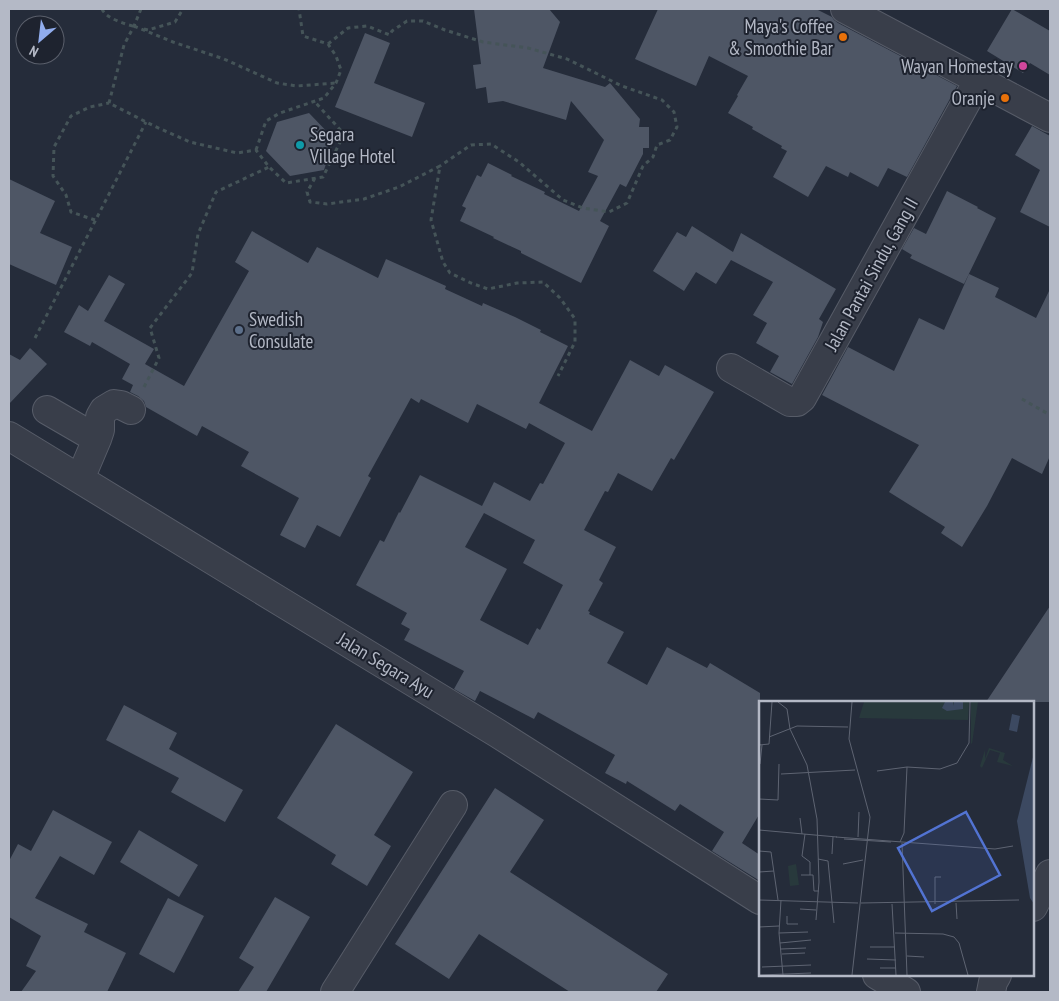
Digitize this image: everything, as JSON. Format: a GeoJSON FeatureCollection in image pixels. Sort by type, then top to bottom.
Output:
{"type":"FeatureCollection","features":[{"type":"Feature","properties":{"kind":"street"},"geometry":{"type":"LineString","coordinates":[[846,9],[1050,118]]}},
{"type":"Feature","properties":{"kind":"street","name":"Jalan Pantai Sindu, Gang II"},"geometry":{"type":"LineString","coordinates":[[731,368],[790,402],[797,402],[802,398],[979,79]]}},
{"type":"Feature","properties":{"kind":"street"},"geometry":{"type":"LineString","coordinates":[[80,479],[97,439],[100,430],[100,417],[104,410],[114,404],[131,410]]}},
{"type":"Feature","properties":{"kind":"street"},"geometry":{"type":"LineString","coordinates":[[46,410],[97,439]]}},
{"type":"Feature","properties":{"kind":"street","name":"Jalan Segara Ayu"},"geometry":{"type":"LineString","coordinates":[[9,436],[497,732],[759,899]]}},
{"type":"Feature","properties":{"kind":"street"},"geometry":{"type":"LineString","coordinates":[[335,992],[453,805]]}},
{"type":"Feature","properties":{"kind":"street"},"geometry":{"type":"LineString","coordinates":[[1034,905],[1050,874]]}},
{"type":"Feature","properties":{"kind":"street"},"geometry":{"type":"LineString","coordinates":[[991,992],[996,976]]}},
{"type":"Feature","properties":{"kind":"path"},"geometry":{"type":"LineString","coordinates":[[102,9],[104,13],[123,24],[148,30],[175,22],[183,9]]}},
{"type":"Feature","properties":{"kind":"path"},"geometry":{"type":"LineString","coordinates":[[109,103],[124,45],[141,9]]}},
{"type":"Feature","properties":{"kind":"path"},"geometry":{"type":"LineString","coordinates":[[256,150],[266,121],[280,113],[324,98],[336,83],[340,70],[336,56],[328,44],[304,36],[299,9]]}},
{"type":"Feature","properties":{"kind":"path"},"geometry":{"type":"LineString","coordinates":[[315,178],[307,192],[310,202],[327,204],[364,199],[400,188],[440,166],[471,145],[491,144],[519,162],[563,200],[583,208],[609,212],[627,204],[643,166],[653,157],[656,145],[670,140],[678,127],[674,112],[662,100],[622,86],[567,59],[528,48],[484,42],[423,22],[407,21],[392,31],[390,35],[367,26],[348,28],[328,44]]}},
{"type":"Feature","properties":{"kind":"path"},"geometry":{"type":"LineString","coordinates":[[134,26],[224,59],[277,83],[297,86],[336,83]]}},
{"type":"Feature","properties":{"kind":"path"},"geometry":{"type":"LineString","coordinates":[[256,150],[286,183],[323,176],[344,134],[315,102]]}},
{"type":"Feature","properties":{"kind":"path"},"geometry":{"type":"LineString","coordinates":[[95,220],[71,212],[66,194],[53,176],[54,147],[71,116],[90,107],[109,103],[190,142],[237,153],[256,150]]}},
{"type":"Feature","properties":{"kind":"path"},"geometry":{"type":"LineString","coordinates":[[34,338],[146,122]]}},
{"type":"Feature","properties":{"kind":"path"},"geometry":{"type":"LineString","coordinates":[[440,166],[430,220],[443,262],[450,273],[488,289],[517,282],[543,282],[560,298],[575,320],[576,342],[558,376]]}},
{"type":"Feature","properties":{"kind":"path"},"geometry":{"type":"LineString","coordinates":[[131,410],[159,358],[150,328],[192,273],[198,234],[216,192],[270,167]]}},
{"type":"Feature","properties":{"kind":"path"},"geometry":{"type":"LineString","coordinates":[[1022,399],[1050,415]]}},
{"type":"Feature","properties":{"kind":"building"},"geometry":{"type":"Polygon","coordinates":[[[474,9],[549,9],[560,22],[543,68],[605,87],[610,83],[640,119],[639,127],[649,127],[649,148],[643,148],[643,154],[626,187],[620,184],[600,221],[609,226],[581,283],[460,221],[466,208],[462,206],[477,175],[481,177],[488,163],[579,211],[598,176],[588,172],[604,140],[571,101],[566,120],[503,101],[488,103],[486,87],[476,89],[473,65],[481,64],[474,9]]]}},
{"type":"Feature","properties":{"kind":"building"},"geometry":{"type":"Polygon","coordinates":[[[658,9],[816,9],[832,17],[838,23],[957,86],[907,177],[888,168],[878,187],[850,172],[848,177],[826,166],[808,197],[773,177],[787,151],[781,148],[782,146],[752,129],[753,127],[728,113],[748,76],[709,56],[696,86],[635,59],[658,9]]]}},
{"type":"Feature","properties":{"kind":"building"},"geometry":{"type":"Polygon","coordinates":[[[1012,9],[1050,31],[1050,75],[1030,63],[1023,73],[987,51],[1012,9]]]}},
{"type":"Feature","properties":{"kind":"building"},"geometry":{"type":"Polygon","coordinates":[[[365,33],[390,43],[374,83],[425,103],[412,137],[335,107],[365,33]]]}},
{"type":"Feature","properties":{"kind":"building","name":"Segara Village Hotel"},"geometry":{"type":"Polygon","coordinates":[[[309,113],[334,139],[324,170],[290,176],[266,151],[277,122],[309,113]]]}},
{"type":"Feature","properties":{"kind":"building"},"geometry":{"type":"Polygon","coordinates":[[[1032,126],[1050,136],[1050,227],[1020,212],[1040,170],[1015,155],[1032,126]]]}},
{"type":"Feature","properties":{"kind":"building"},"geometry":{"type":"Polygon","coordinates":[[[9,179],[55,201],[40,233],[72,247],[56,285],[9,264],[9,179]]]}},
{"type":"Feature","properties":{"kind":"building"},"geometry":{"type":"Polygon","coordinates":[[[947,191],[996,218],[964,284],[910,258],[912,255],[902,249],[914,228],[926,234],[947,191]]]}},
{"type":"Feature","properties":{"kind":"building"},"geometry":{"type":"Polygon","coordinates":[[[692,226],[733,252],[741,233],[836,289],[819,319],[823,322],[818,337],[792,384],[770,372],[779,356],[756,343],[767,323],[753,315],[773,282],[731,260],[716,284],[696,272],[684,291],[653,271],[677,232],[686,237],[692,226]]]}},
{"type":"Feature","properties":{"kind":"building"},"geometry":{"type":"Polygon","coordinates":[[[252,231],[308,263],[317,247],[378,278],[386,259],[446,286],[445,289],[482,306],[483,303],[515,317],[568,346],[539,403],[592,431],[630,360],[659,376],[665,365],[714,392],[674,460],[671,458],[652,491],[618,473],[608,492],[605,491],[584,530],[616,547],[599,580],[603,583],[588,611],[590,612],[589,614],[624,632],[607,663],[647,685],[667,647],[707,668],[710,663],[760,693],[759,815],[742,843],[759,854],[759,880],[712,851],[724,832],[680,804],[675,811],[627,781],[626,784],[605,773],[615,755],[538,712],[534,719],[480,691],[475,701],[454,689],[464,671],[404,640],[410,629],[401,624],[407,613],[356,585],[380,540],[384,542],[420,475],[482,506],[494,482],[530,501],[540,483],[543,484],[565,443],[529,423],[526,429],[477,404],[468,423],[421,399],[419,403],[411,398],[368,476],[371,478],[340,537],[317,525],[305,548],[280,535],[299,498],[241,466],[249,452],[202,426],[197,436],[146,407],[144,401],[130,392],[133,385],[122,379],[130,364],[92,342],[90,346],[64,332],[79,305],[88,311],[109,275],[125,284],[104,321],[154,349],[145,364],[184,386],[249,271],[235,262],[252,231]],[[484,513],[465,547],[507,569],[480,620],[528,645],[537,628],[540,630],[563,585],[523,563],[535,540],[484,513]]]}},
{"type":"Feature","properties":{"kind":"building"},"geometry":{"type":"Polygon","coordinates":[[[969,274],[999,288],[995,297],[1036,318],[1050,289],[1050,456],[1042,474],[1012,458],[987,506],[962,547],[941,533],[945,527],[889,492],[919,445],[822,395],[848,347],[894,371],[919,318],[944,330],[969,274]]]}},
{"type":"Feature","properties":{"kind":"building"},"geometry":{"type":"Polygon","coordinates":[[[30,348],[47,364],[9,404],[9,354],[20,360],[30,348]]]}},
{"type":"Feature","properties":{"kind":"building"},"geometry":{"type":"Polygon","coordinates":[[[1050,606],[1050,702],[987,701],[1050,606]]]}},
{"type":"Feature","properties":{"kind":"building"},"geometry":{"type":"Polygon","coordinates":[[[124,705],[177,733],[169,749],[243,790],[225,822],[171,792],[179,778],[106,740],[124,705]]]}},
{"type":"Feature","properties":{"kind":"building"},"geometry":{"type":"Polygon","coordinates":[[[336,724],[413,772],[374,835],[391,846],[367,886],[331,864],[336,855],[277,818],[336,724]]]}},
{"type":"Feature","properties":{"kind":"building"},"geometry":{"type":"Polygon","coordinates":[[[495,788],[544,820],[510,872],[668,974],[656,992],[570,992],[479,934],[449,979],[395,944],[495,788]]]}},
{"type":"Feature","properties":{"kind":"building"},"geometry":{"type":"Polygon","coordinates":[[[53,810],[112,842],[94,875],[60,856],[35,898],[88,924],[84,932],[126,953],[107,992],[21,992],[36,971],[26,966],[41,936],[9,917],[9,861],[18,844],[31,851],[53,810]]]}},
{"type":"Feature","properties":{"kind":"building"},"geometry":{"type":"Polygon","coordinates":[[[139,830],[198,865],[179,897],[120,862],[139,830]]]}},
{"type":"Feature","properties":{"kind":"building"},"geometry":{"type":"Polygon","coordinates":[[[275,897],[310,917],[266,992],[238,992],[254,967],[239,958],[275,897]]]}},
{"type":"Feature","properties":{"kind":"building"},"geometry":{"type":"Polygon","coordinates":[[[168,898],[204,916],[174,973],[139,954],[168,898]]]}},
{"type":"Feature","properties":{"kind":"place","name":"Maya's Coffee & Smoothie Bar"},"geometry":{"type":"Point","coordinates":[843,37]}},
{"type":"Feature","properties":{"kind":"place","name":"Wayan Homestay"},"geometry":{"type":"Point","coordinates":[1023,66]}},
{"type":"Feature","properties":{"kind":"place","name":"Oranje"},"geometry":{"type":"Point","coordinates":[1005,98]}},
{"type":"Feature","properties":{"kind":"place","name":"Segara Village Hotel"},"geometry":{"type":"Point","coordinates":[300,145]}},
{"type":"Feature","properties":{"kind":"place","name":"Swedish Consulate"},"geometry":{"type":"Point","coordinates":[239,330]}}]}
